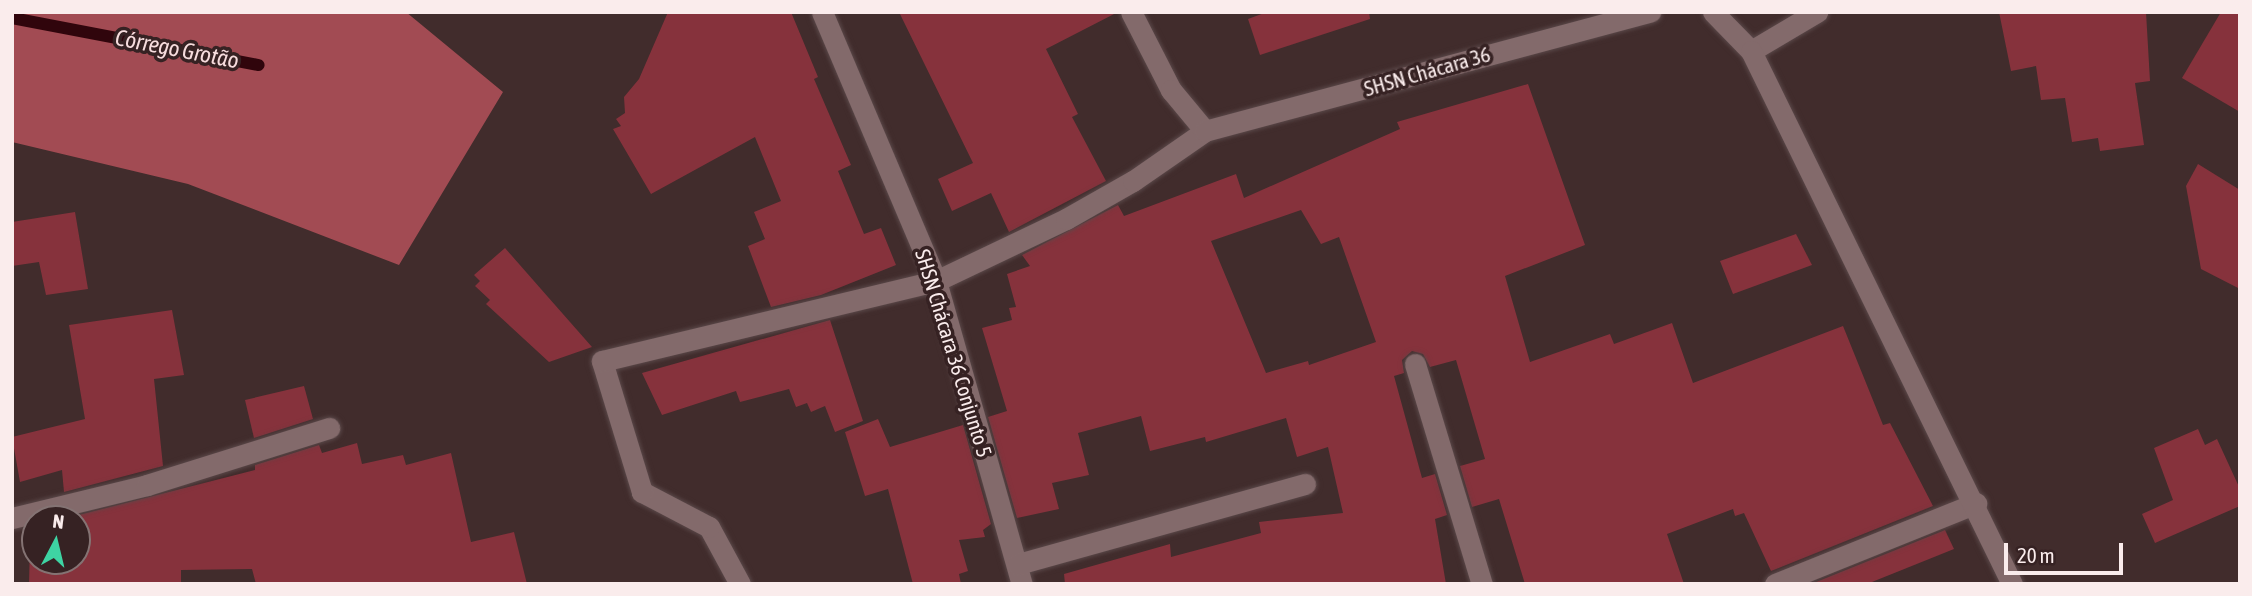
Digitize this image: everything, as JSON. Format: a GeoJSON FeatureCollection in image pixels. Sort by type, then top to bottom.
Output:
{"type":"FeatureCollection","features":[{"type":"Feature","properties":{"kind":"street","name":"SHSN Chácara 36 Conjunto 5"},"geometry":{"type":"LineString","coordinates":[[822,12],[936,281],[1020,574]]}},
{"type":"Feature","properties":{"kind":"street"},"geometry":{"type":"LineString","coordinates":[[1132,12],[1171,90],[1205,131]]}},
{"type":"Feature","properties":{"kind":"street","name":"SHSN Chácara 36"},"geometry":{"type":"LineString","coordinates":[[740,584],[709,527],[642,492],[602,361],[936,281],[1066,219],[1133,181],[1205,131],[1650,12]]}},
{"type":"Feature","properties":{"kind":"street"},"geometry":{"type":"LineString","coordinates":[[1713,12],[1751,51],[1976,503],[2012,584]]}},
{"type":"Feature","properties":{"kind":"street"},"geometry":{"type":"LineString","coordinates":[[1751,51],[1818,12]]}},
{"type":"Feature","properties":{"kind":"street"},"geometry":{"type":"LineString","coordinates":[[1415,364],[1482,584]]}},
{"type":"Feature","properties":{"kind":"street"},"geometry":{"type":"LineString","coordinates":[[12,518],[148,485],[329,428]]}},
{"type":"Feature","properties":{"kind":"street"},"geometry":{"type":"LineString","coordinates":[[1020,574],[1305,484]]}},
{"type":"Feature","properties":{"kind":"street"},"geometry":{"type":"LineString","coordinates":[[1775,584],[1976,503]]}},
{"type":"Feature","properties":{"kind":"shaded area"},"geometry":{"type":"Polygon","coordinates":[[[12,12],[406,12],[503,92],[399,265],[188,184],[12,142],[12,12]]]}},
{"type":"Feature","properties":{"kind":"building"},"geometry":{"type":"Polygon","coordinates":[[[668,12],[791,12],[818,77],[814,79],[851,165],[838,171],[864,234],[881,228],[896,265],[821,295],[771,307],[748,246],[765,239],[754,212],[781,201],[755,137],[651,194],[613,129],[621,126],[616,119],[625,113],[624,97],[639,79],[668,12]]]}},
{"type":"Feature","properties":{"kind":"building"},"geometry":{"type":"Polygon","coordinates":[[[899,12],[1118,12],[1046,49],[1078,114],[1072,117],[1106,181],[1009,232],[991,193],[952,211],[938,179],[973,163],[899,12]]]}},
{"type":"Feature","properties":{"kind":"building"},"geometry":{"type":"Polygon","coordinates":[[[1267,12],[1369,12],[1370,19],[1260,55],[1248,19],[1267,12]]]}},
{"type":"Feature","properties":{"kind":"building"},"geometry":{"type":"Polygon","coordinates":[[[1999,12],[2146,12],[2150,81],[2135,83],[2144,145],[2100,151],[2098,138],[2072,142],[2065,98],[2041,100],[2036,66],[2011,71],[1999,12]]]}},
{"type":"Feature","properties":{"kind":"building"},"geometry":{"type":"Polygon","coordinates":[[[2221,12],[2240,12],[2240,112],[2182,78],[2221,12]]]}},
{"type":"Feature","properties":{"kind":"building"},"geometry":{"type":"Polygon","coordinates":[[[1528,84],[1585,245],[1505,276],[1530,362],[1610,334],[1614,344],[1672,323],[1693,383],[1843,326],[1883,425],[1890,423],[1933,506],[1771,571],[1744,513],[1735,516],[1733,509],[1667,534],[1684,584],[1525,584],[1499,499],[1472,507],[1460,466],[1485,459],[1456,360],[1430,367],[1423,354],[1412,351],[1402,360],[1404,373],[1394,376],[1422,478],[1435,474],[1447,515],[1435,519],[1446,584],[1065,584],[1064,574],[1170,544],[1171,557],[1261,533],[1259,522],[1343,513],[1328,447],[1297,457],[1286,418],[1206,442],[1205,437],[1150,451],[1141,416],[1078,433],[1089,475],[1052,483],[1059,509],[1017,518],[988,417],[1007,411],[982,328],[1012,320],[1009,308],[1016,307],[1007,274],[1030,266],[1022,255],[1118,205],[1124,216],[1236,174],[1244,198],[1400,129],[1397,122],[1528,84]],[[1301,210],[1211,241],[1266,373],[1308,361],[1309,365],[1376,342],[1339,237],[1321,244],[1301,210]]]}},
{"type":"Feature","properties":{"kind":"building"},"geometry":{"type":"Polygon","coordinates":[[[2198,164],[2240,190],[2240,289],[2201,269],[2186,186],[2198,164]]]}},
{"type":"Feature","properties":{"kind":"building"},"geometry":{"type":"Polygon","coordinates":[[[75,212],[88,289],[46,295],[39,262],[12,266],[12,222],[75,212]]]}},
{"type":"Feature","properties":{"kind":"building"},"geometry":{"type":"Polygon","coordinates":[[[1796,234],[1812,265],[1733,294],[1720,261],[1796,234]]]}},
{"type":"Feature","properties":{"kind":"building"},"geometry":{"type":"Polygon","coordinates":[[[505,248],[592,347],[549,362],[486,304],[490,300],[475,286],[480,281],[474,275],[505,248]]]}},
{"type":"Feature","properties":{"kind":"building"},"geometry":{"type":"Polygon","coordinates":[[[172,310],[184,375],[154,379],[163,466],[64,492],[62,470],[20,482],[12,437],[85,419],[69,325],[172,310]]]}},
{"type":"Feature","properties":{"kind":"building"},"geometry":{"type":"Polygon","coordinates":[[[830,320],[863,421],[835,432],[825,406],[811,412],[807,403],[796,407],[789,389],[740,402],[736,391],[662,415],[642,373],[830,320]]]}},
{"type":"Feature","properties":{"kind":"building"},"geometry":{"type":"Polygon","coordinates":[[[304,386],[313,419],[254,438],[245,400],[304,386]]]}},
{"type":"Feature","properties":{"kind":"building"},"geometry":{"type":"Polygon","coordinates":[[[878,419],[890,447],[963,425],[991,524],[983,530],[985,537],[959,540],[968,571],[959,574],[961,584],[913,584],[888,489],[865,496],[845,432],[878,419]]]}},
{"type":"Feature","properties":{"kind":"building"},"geometry":{"type":"Polygon","coordinates":[[[2198,429],[2205,445],[2217,439],[2240,489],[2240,506],[2155,543],[2142,514],[2173,500],[2154,448],[2198,429]]]}},
{"type":"Feature","properties":{"kind":"building"},"geometry":{"type":"Polygon","coordinates":[[[357,443],[362,464],[403,455],[406,465],[451,453],[471,542],[514,532],[527,584],[256,584],[252,569],[181,570],[181,584],[29,584],[29,575],[91,575],[91,512],[255,470],[255,465],[319,445],[322,453],[357,443]]]}},
{"type":"Feature","properties":{"kind":"building"},"geometry":{"type":"Polygon","coordinates":[[[1945,530],[1954,549],[1867,584],[1811,584],[1945,530]]]}},
{"type":"Feature","properties":{"kind":"waterway","name":"Córrego Grotão"},"geometry":{"type":"LineString","coordinates":[[12,18],[259,65]]}}]}
